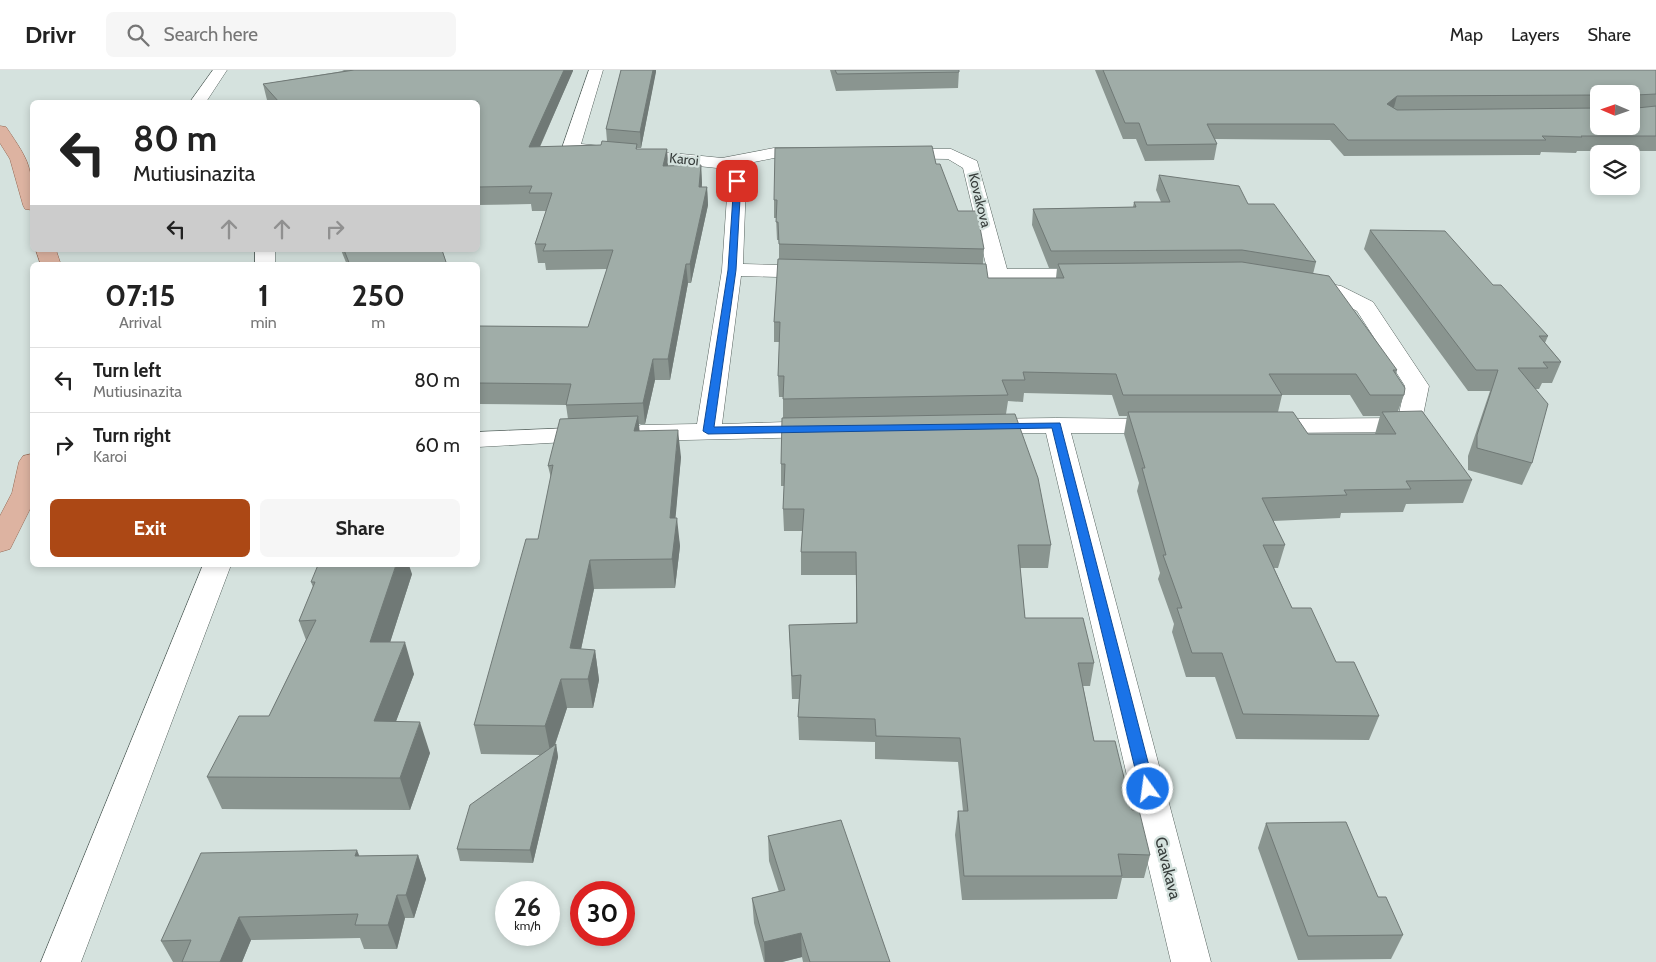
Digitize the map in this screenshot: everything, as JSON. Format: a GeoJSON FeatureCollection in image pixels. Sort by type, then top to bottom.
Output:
{"type":"FeatureCollection","features":[{"type":"Feature","properties":{"kind":"main road"},"geometry":{"type":"LineString","coordinates":[[0,131],[19,159],[30,197]]}},
{"type":"Feature","properties":{"kind":"main road"},"geometry":{"type":"LineString","coordinates":[[0,543],[29,492]]}},
{"type":"Feature","properties":{"kind":"street"},"geometry":{"type":"LineString","coordinates":[[199,100],[220,70]]}},
{"type":"Feature","properties":{"kind":"street","name":"Karoi"},"geometry":{"type":"LineString","coordinates":[[596,70],[572,148],[722,163],[737,181],[732,270],[708,431]]}},
{"type":"Feature","properties":{"kind":"street"},"geometry":{"type":"LineString","coordinates":[[722,163],[774,153],[833,154]]}},
{"type":"Feature","properties":{"kind":"street","name":"Kovakova"},"geometry":{"type":"LineString","coordinates":[[882,154],[951,154],[971,165],[999,276]]}},
{"type":"Feature","properties":{"kind":"street"},"geometry":{"type":"LineString","coordinates":[[732,270],[831,272]]}},
{"type":"Feature","properties":{"kind":"street"},"geometry":{"type":"LineString","coordinates":[[930,274],[999,276],[1119,275]]}},
{"type":"Feature","properties":{"kind":"street"},"geometry":{"type":"LineString","coordinates":[[1241,426],[1409,426],[1417,386],[1365,307],[1334,290],[1286,282]]}},
{"type":"Feature","properties":{"kind":"street","name":"Gavakava"},"geometry":{"type":"LineString","coordinates":[[1056,425],[1191,962]]}},
{"type":"Feature","properties":{"kind":"street"},"geometry":{"type":"LineString","coordinates":[[957,426],[1182,426]]}},
{"type":"Feature","properties":{"kind":"street"},"geometry":{"type":"LineString","coordinates":[[480,440],[838,428]]}},
{"type":"Feature","properties":{"kind":"street"},"geometry":{"type":"LineString","coordinates":[[61,962],[216,567]]}},
{"type":"Feature","properties":{"kind":"building"},"geometry":{"type":"Polygon","coordinates":[[[354,70],[564,70],[529,147],[601,145],[602,141],[637,144],[636,149],[667,149],[663,166],[701,165],[699,187],[707,187],[690,264],[686,264],[668,359],[653,359],[643,403],[566,405],[571,384],[480,383],[480,326],[588,327],[613,250],[543,251],[546,244],[535,244],[552,193],[529,193],[532,186],[480,187],[480,100],[277,100],[263,84],[354,70]]]}},
{"type":"Feature","properties":{"kind":"building"},"geometry":{"type":"Polygon","coordinates":[[[621,70],[653,70],[640,132],[606,129],[621,70]]]}},
{"type":"Feature","properties":{"kind":"building"},"geometry":{"type":"Polygon","coordinates":[[[835,70],[959,70],[959,72],[837,74],[835,70]]]}},
{"type":"Feature","properties":{"kind":"building"},"geometry":{"type":"Polygon","coordinates":[[[1103,70],[1656,70],[1656,94],[1640,95],[1640,85],[1590,85],[1590,95],[1397,96],[1387,104],[1397,110],[1590,108],[1590,135],[1640,135],[1640,108],[1656,106],[1656,136],[1542,136],[1546,140],[1348,140],[1334,124],[1207,124],[1217,144],[1147,145],[1139,123],[1125,123],[1103,70]]]}},
{"type":"Feature","properties":{"kind":"building"},"geometry":{"type":"Polygon","coordinates":[[[932,146],[936,164],[940,164],[958,211],[977,211],[984,249],[779,244],[778,222],[776,222],[777,200],[774,200],[775,148],[932,146]]]}},
{"type":"Feature","properties":{"kind":"building"},"geometry":{"type":"Polygon","coordinates":[[[1159,175],[1239,186],[1248,204],[1274,204],[1316,262],[1242,250],[1051,251],[1033,209],[1136,207],[1134,202],[1170,202],[1159,175]]]}},
{"type":"Feature","properties":{"kind":"building"},"geometry":{"type":"Polygon","coordinates":[[[1370,230],[1445,231],[1493,285],[1501,285],[1548,336],[1539,336],[1561,362],[1543,362],[1548,368],[1518,368],[1548,404],[1532,463],[1477,448],[1477,435],[1498,370],[1476,370],[1370,230]]]}},
{"type":"Feature","properties":{"kind":"building"},"geometry":{"type":"Polygon","coordinates":[[[345,252],[443,252],[446,262],[349,262],[345,252]]]}},
{"type":"Feature","properties":{"kind":"building"},"geometry":{"type":"Polygon","coordinates":[[[778,259],[986,264],[988,278],[1064,278],[1058,264],[1242,262],[1329,276],[1397,370],[1393,370],[1405,388],[1404,395],[1370,395],[1356,374],[1269,374],[1282,395],[1123,395],[1116,374],[1023,372],[1025,380],[1002,380],[1008,395],[783,399],[784,376],[778,376],[780,322],[774,322],[778,259]]]}},
{"type":"Feature","properties":{"kind":"building"},"geometry":{"type":"Polygon","coordinates":[[[1422,411],[1472,480],[1406,481],[1411,489],[1344,490],[1347,495],[1262,498],[1285,545],[1263,545],[1292,608],[1311,608],[1336,662],[1354,662],[1379,716],[1243,714],[1222,653],[1192,653],[1177,608],[1182,608],[1163,555],[1166,555],[1142,468],[1145,468],[1128,412],[1293,412],[1308,434],[1396,434],[1382,412],[1422,411]]]}},
{"type":"Feature","properties":{"kind":"building"},"geometry":{"type":"Polygon","coordinates":[[[1015,414],[1038,478],[1051,545],[1018,545],[1025,618],[1083,618],[1094,663],[1078,663],[1094,741],[1115,741],[1132,810],[1139,810],[1150,855],[1118,854],[1122,876],[964,876],[958,811],[968,811],[960,738],[876,736],[875,719],[798,717],[801,675],[792,676],[789,625],[857,623],[856,552],[801,552],[804,509],[783,509],[785,464],[781,464],[782,418],[1015,414]]]}},
{"type":"Feature","properties":{"kind":"building"},"geometry":{"type":"Polygon","coordinates":[[[638,416],[634,431],[678,430],[670,518],[677,518],[672,559],[590,560],[570,648],[595,650],[588,679],[561,679],[545,726],[474,725],[526,539],[538,539],[553,465],[548,466],[560,419],[638,416]]]}},
{"type":"Feature","properties":{"kind":"building"},"geometry":{"type":"Polygon","coordinates":[[[317,567],[395,567],[370,642],[405,642],[374,721],[420,722],[400,778],[207,777],[239,716],[269,716],[316,620],[299,621],[315,582],[311,582],[317,567]]]}},
{"type":"Feature","properties":{"kind":"building"},"geometry":{"type":"Polygon","coordinates":[[[556,744],[530,850],[457,849],[470,805],[556,744]]]}},
{"type":"Feature","properties":{"kind":"building"},"geometry":{"type":"Polygon","coordinates":[[[841,820],[890,962],[810,962],[801,933],[764,942],[752,898],[785,890],[768,836],[841,820]]]}},
{"type":"Feature","properties":{"kind":"building"},"geometry":{"type":"Polygon","coordinates":[[[1346,822],[1378,897],[1386,897],[1403,935],[1308,936],[1266,823],[1346,822]]]}},
{"type":"Feature","properties":{"kind":"building"},"geometry":{"type":"Polygon","coordinates":[[[357,850],[355,856],[418,855],[406,895],[397,895],[388,925],[355,925],[358,914],[239,917],[220,962],[182,962],[191,940],[161,941],[201,853],[357,850]]]}},
{"type":"Feature","properties":{"kind":"route"},"geometry":{"type":"LineString","coordinates":[[737,181],[732,270],[708,431],[1056,425],[1148,789]]}}]}
